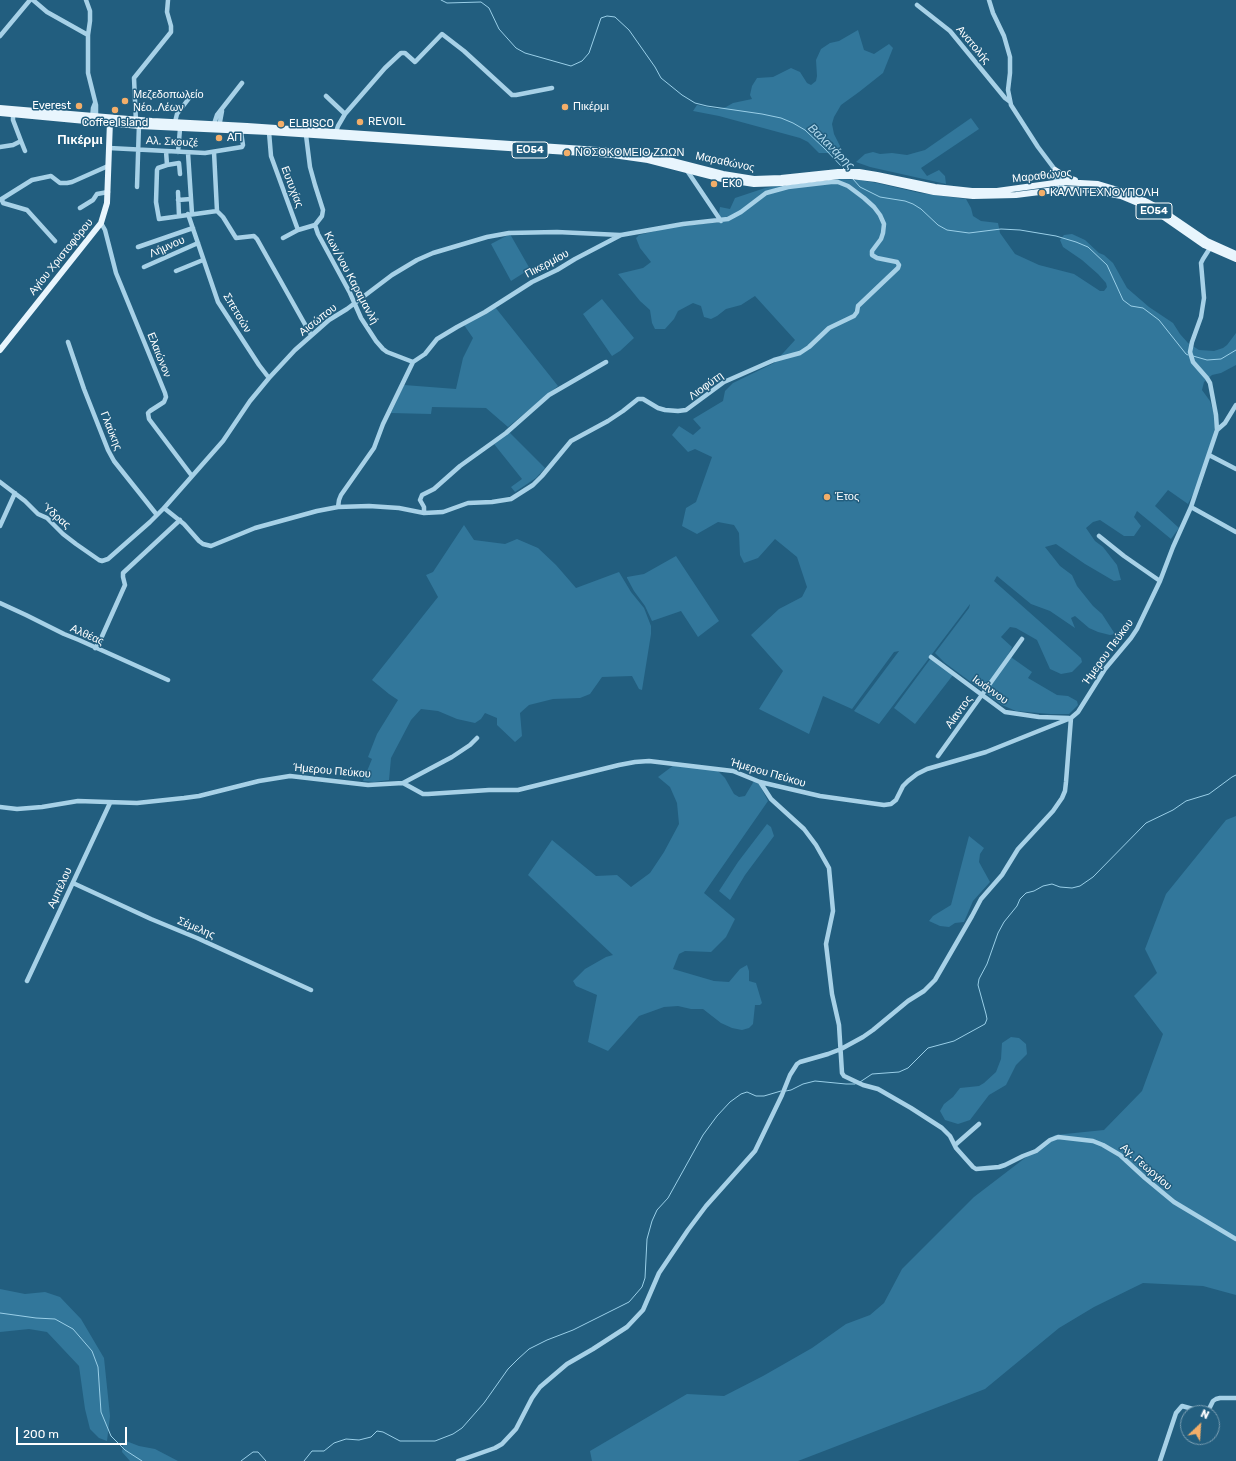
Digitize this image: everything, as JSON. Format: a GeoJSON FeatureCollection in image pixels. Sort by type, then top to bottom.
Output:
{"type":"FeatureCollection","features":[{"type":"Feature","properties":{"kind":"main road","name":"Μαραθώνος"},"geometry":{"type":"LineString","coordinates":[[0,108],[180,129],[216,127],[336,132],[632,153],[672,160],[729,176],[754,179],[859,174],[877,175],[934,187],[972,191],[997,191],[1048,184],[1060,185],[1098,190],[1127,198],[1158,213],[1210,248],[1236,259]]}},
{"type":"Feature","properties":{"kind":"main road","name":"Μαραθώνος"},"geometry":{"type":"LineString","coordinates":[[0,113],[94,119]]}},
{"type":"Feature","properties":{"kind":"main road","name":"Αγίου Χριστοφόρου"},"geometry":{"type":"LineString","coordinates":[[0,350],[101,223],[106,209],[108,192],[110,121]]}},
{"type":"Feature","properties":{"kind":"main road","name":"Μαραθώνος"},"geometry":{"type":"LineString","coordinates":[[138,123],[175,122],[241,132],[269,132],[613,155],[648,160],[728,180],[759,184],[782,183],[838,174]]}},
{"type":"Feature","properties":{"kind":"main road"},"geometry":{"type":"LineString","coordinates":[[1048,184],[1054,169],[1067,177],[1080,182]]}},
{"type":"Feature","properties":{"kind":"main road","name":"Μαραθώνος"},"geometry":{"type":"LineString","coordinates":[[859,174],[934,192],[973,196],[1016,195],[1080,182],[1102,185],[1136,197],[1160,209],[1207,241],[1236,254]]}},
{"type":"Feature","properties":{"kind":"street"},"geometry":{"type":"LineString","coordinates":[[0,36],[31,0],[47,12],[88,35]]}},
{"type":"Feature","properties":{"kind":"street"},"geometry":{"type":"LineString","coordinates":[[86,0],[90,17],[88,35],[88,75],[95,103],[94,119]]}},
{"type":"Feature","properties":{"kind":"street"},"geometry":{"type":"LineString","coordinates":[[137,187],[138,123],[134,78],[171,32],[167,12],[168,0]]}},
{"type":"Feature","properties":{"kind":"street"},"geometry":{"type":"LineString","coordinates":[[989,0],[993,13],[1004,36],[1010,57],[1008,90],[1012,108],[1059,175],[1060,185]]}},
{"type":"Feature","properties":{"kind":"street","name":"Ανατολής"},"geometry":{"type":"LineString","coordinates":[[917,5],[950,31],[1005,98],[1010,102]]}},
{"type":"Feature","properties":{"kind":"street"},"geometry":{"type":"LineString","coordinates":[[336,132],[345,114],[385,68],[401,53],[404,52],[415,62],[440,35],[443,34],[512,95],[552,88]]}},
{"type":"Feature","properties":{"kind":"street"},"geometry":{"type":"LineString","coordinates":[[216,127],[223,107],[242,83]]}},
{"type":"Feature","properties":{"kind":"street"},"geometry":{"type":"LineString","coordinates":[[326,96],[345,114]]}},
{"type":"Feature","properties":{"kind":"street"},"geometry":{"type":"LineString","coordinates":[[175,122],[176,114],[190,97]]}},
{"type":"Feature","properties":{"kind":"street"},"geometry":{"type":"LineString","coordinates":[[13,114],[13,120],[25,151]]}},
{"type":"Feature","properties":{"kind":"street"},"geometry":{"type":"LineString","coordinates":[[178,152],[180,129]]}},
{"type":"Feature","properties":{"kind":"street","name":"Αλ. Σκουζέ"},"geometry":{"type":"LineString","coordinates":[[109,148],[188,153],[214,152],[242,147],[241,132]]}},
{"type":"Feature","properties":{"kind":"street","name":"Ευτυχίας"},"geometry":{"type":"LineString","coordinates":[[269,132],[271,156],[298,230]]}},
{"type":"Feature","properties":{"kind":"street","name":"Κων/νου Καραμανλή"},"geometry":{"type":"LineString","coordinates":[[306,135],[310,167],[324,210],[322,216],[315,225],[318,234],[350,293],[364,323],[383,349],[413,362]]}},
{"type":"Feature","properties":{"kind":"street"},"geometry":{"type":"LineString","coordinates":[[0,147],[13,145],[21,141]]}},
{"type":"Feature","properties":{"kind":"street"},"geometry":{"type":"LineString","coordinates":[[166,151],[167,166]]}},
{"type":"Feature","properties":{"kind":"street"},"geometry":{"type":"LineString","coordinates":[[214,152],[217,211],[223,217],[236,238],[254,236],[258,239],[311,335]]}},
{"type":"Feature","properties":{"kind":"street","name":"Σπετσών"},"geometry":{"type":"LineString","coordinates":[[188,153],[191,199],[190,214],[203,260],[218,302],[269,378]]}},
{"type":"Feature","properties":{"kind":"street"},"geometry":{"type":"LineString","coordinates":[[180,174],[179,163],[159,167],[157,170],[156,202],[158,217],[161,220],[190,214],[217,211]]}},
{"type":"Feature","properties":{"kind":"street"},"geometry":{"type":"LineString","coordinates":[[55,241],[28,210],[3,203],[1,200],[12,191],[32,180],[51,176],[60,183],[67,183],[108,166]]}},
{"type":"Feature","properties":{"kind":"street"},"geometry":{"type":"LineString","coordinates":[[686,169],[721,221]]}},
{"type":"Feature","properties":{"kind":"street","name":"Πικερμίου"},"geometry":{"type":"LineString","coordinates":[[338,507],[341,495],[374,448],[383,424],[413,362],[425,354],[437,339],[485,312],[532,282],[622,235],[684,224],[721,221],[734,216],[766,194],[788,187],[838,182],[848,186],[874,207],[884,224],[881,238],[872,251],[872,255],[877,258],[896,261],[899,263]]}},
{"type":"Feature","properties":{"kind":"street"},"geometry":{"type":"LineString","coordinates":[[80,208],[93,200],[97,194],[108,192]]}},
{"type":"Feature","properties":{"kind":"street"},"geometry":{"type":"LineString","coordinates":[[178,192],[179,216]]}},
{"type":"Feature","properties":{"kind":"street"},"geometry":{"type":"LineString","coordinates":[[178,200],[191,199]]}},
{"type":"Feature","properties":{"kind":"street","name":"Ελαιώνον"},"geometry":{"type":"LineString","coordinates":[[101,223],[105,230],[116,273],[166,397],[164,402],[148,413],[149,419],[192,476]]}},
{"type":"Feature","properties":{"kind":"street"},"geometry":{"type":"LineString","coordinates":[[283,238],[298,230],[315,225]]}},
{"type":"Feature","properties":{"kind":"street"},"geometry":{"type":"LineString","coordinates":[[138,247],[193,228]]}},
{"type":"Feature","properties":{"kind":"street","name":"Αισώπου"},"geometry":{"type":"LineString","coordinates":[[102,561],[111,557],[157,516],[228,435],[250,401],[269,378],[311,335],[329,320],[354,304],[392,275],[433,252],[487,237],[509,233],[557,232],[622,235]]}},
{"type":"Feature","properties":{"kind":"street","name":"Λήμνου"},"geometry":{"type":"LineString","coordinates":[[144,267],[198,244]]}},
{"type":"Feature","properties":{"kind":"street","name":"Ήμερου Πεύκου"},"geometry":{"type":"LineString","coordinates":[[0,807],[17,809],[42,807],[78,801],[137,803],[199,796],[259,781],[290,776],[368,785],[403,783],[420,792],[428,794],[488,790],[518,790],[619,765],[649,761],[733,771],[760,782],[834,799],[888,805],[896,800],[903,786],[908,781],[927,769],[986,752],[1071,718],[1082,707],[1108,664],[1134,634],[1146,613],[1191,507],[1217,430],[1216,415],[1210,384],[1195,364],[1190,352],[1201,317],[1204,298],[1202,263],[1203,258],[1210,248]]}},
{"type":"Feature","properties":{"kind":"street"},"geometry":{"type":"LineString","coordinates":[[176,271],[203,260]]}},
{"type":"Feature","properties":{"kind":"street","name":"Λιοφύτη"},"geometry":{"type":"LineString","coordinates":[[424,513],[443,512],[468,503],[492,502],[511,499],[533,485],[572,441],[624,411],[638,399],[643,399],[658,408],[665,410],[686,410],[724,382],[774,360],[800,353],[809,347],[829,328],[854,316],[857,312],[858,306],[898,268],[899,263]]}},
{"type":"Feature","properties":{"kind":"street","name":"Γλαύκης"},"geometry":{"type":"LineString","coordinates":[[68,342],[84,389],[108,450],[114,461],[157,516]]}},
{"type":"Feature","properties":{"kind":"street"},"geometry":{"type":"LineString","coordinates":[[164,508],[180,520],[199,541],[203,544],[211,546],[255,528],[317,511],[338,507],[369,506],[399,508],[424,513],[424,507],[420,500],[422,495],[434,489],[460,466],[506,433],[549,395],[606,362]]}},
{"type":"Feature","properties":{"kind":"street"},"geometry":{"type":"LineString","coordinates":[[1217,430],[1225,423],[1236,405]]}},
{"type":"Feature","properties":{"kind":"street"},"geometry":{"type":"LineString","coordinates":[[1209,454],[1236,469]]}},
{"type":"Feature","properties":{"kind":"street","name":"Ύδρας"},"geometry":{"type":"LineString","coordinates":[[0,482],[15,493],[38,514],[47,518],[63,534],[102,561]]}},
{"type":"Feature","properties":{"kind":"street"},"geometry":{"type":"LineString","coordinates":[[0,526],[15,493]]}},
{"type":"Feature","properties":{"kind":"street"},"geometry":{"type":"LineString","coordinates":[[1191,507],[1236,532]]}},
{"type":"Feature","properties":{"kind":"street"},"geometry":{"type":"LineString","coordinates":[[95,648],[99,643],[126,584],[123,573],[180,520]]}},
{"type":"Feature","properties":{"kind":"street"},"geometry":{"type":"LineString","coordinates":[[1099,536],[1124,556],[1160,581]]}},
{"type":"Feature","properties":{"kind":"street","name":"Αλθέας"},"geometry":{"type":"LineString","coordinates":[[0,603],[55,631],[168,680]]}},
{"type":"Feature","properties":{"kind":"street","name":"Αίαντος"},"geometry":{"type":"LineString","coordinates":[[938,756],[1022,639]]}},
{"type":"Feature","properties":{"kind":"street","name":"Ιωάννου"},"geometry":{"type":"LineString","coordinates":[[931,657],[998,708],[1008,713],[1071,718]]}},
{"type":"Feature","properties":{"kind":"street"},"geometry":{"type":"LineString","coordinates":[[458,1461],[495,1448],[502,1444],[516,1429],[532,1398],[540,1387],[558,1371],[626,1327],[638,1315],[648,1301],[659,1273],[688,1230],[706,1206],[755,1151],[785,1089],[790,1075],[797,1064],[840,1049],[873,1030],[908,1001],[924,991],[935,980],[981,899],[1008,868],[1018,849],[1058,804],[1065,791],[1071,718]]}},
{"type":"Feature","properties":{"kind":"street"},"geometry":{"type":"LineString","coordinates":[[403,783],[456,754],[470,745],[477,738]]}},
{"type":"Feature","properties":{"kind":"street"},"geometry":{"type":"LineString","coordinates":[[760,782],[771,799],[807,832],[829,868],[833,911],[826,944],[832,994],[839,1025],[840,1049]]}},
{"type":"Feature","properties":{"kind":"street","name":"Αμπέλου"},"geometry":{"type":"LineString","coordinates":[[28,981],[110,802]]}},
{"type":"Feature","properties":{"kind":"street","name":"Σέμελης"},"geometry":{"type":"LineString","coordinates":[[73,883],[312,990]]}},
{"type":"Feature","properties":{"kind":"street","name":"Αγ. Γεωργίου"},"geometry":{"type":"LineString","coordinates":[[840,1049],[842,1073],[844,1076],[878,1089],[942,1128],[950,1136],[956,1148],[972,1167],[979,1169],[1005,1165],[1036,1151],[1050,1140],[1058,1137],[1098,1143],[1112,1149],[1120,1155],[1174,1202],[1236,1240]]}},
{"type":"Feature","properties":{"kind":"street"},"geometry":{"type":"LineString","coordinates":[[955,1145],[979,1124]]}},
{"type":"Feature","properties":{"kind":"street"},"geometry":{"type":"LineString","coordinates":[[1160,1461],[1176,1413],[1182,1406],[1204,1412],[1210,1409],[1213,1401],[1216,1399],[1236,1398]]}},
{"type":"Feature","properties":{"kind":"shaded area"},"geometry":{"type":"Polygon","coordinates":[[[858,30],[864,50],[874,54],[889,44],[893,48],[883,73],[841,105],[834,117],[832,124],[834,134],[840,146],[839,151],[834,153],[819,153],[808,142],[800,138],[719,116],[693,111],[697,105],[717,109],[726,107],[733,103],[752,99],[750,95],[752,86],[757,78],[773,77],[791,68],[800,72],[807,83],[811,85],[816,81],[816,60],[821,49],[830,43],[839,41],[858,30]]]}},
{"type":"Feature","properties":{"kind":"shaded area"},"geometry":{"type":"Polygon","coordinates":[[[971,118],[979,129],[921,168],[927,176],[939,170],[945,176],[946,184],[870,167],[856,162],[865,154],[873,152],[880,154],[892,153],[907,155],[925,150],[971,118]]]}},
{"type":"Feature","properties":{"kind":"shaded area"},"geometry":{"type":"Polygon","coordinates":[[[842,179],[859,180],[920,193],[966,199],[973,216],[981,221],[998,223],[1000,233],[1015,254],[1039,265],[1074,274],[1100,291],[1104,291],[1107,287],[1106,283],[1098,274],[1082,260],[1063,247],[1060,240],[1064,235],[1072,234],[1085,240],[1113,263],[1127,288],[1149,307],[1173,323],[1188,343],[1199,350],[1214,351],[1223,348],[1236,333],[1236,365],[1221,373],[1212,375],[1204,382],[1202,390],[1210,401],[1214,414],[1215,428],[1198,484],[1188,504],[1168,490],[1155,506],[1179,528],[1171,539],[1137,511],[1134,517],[1141,526],[1134,536],[1124,536],[1100,520],[1093,522],[1086,528],[1095,541],[1103,547],[1117,565],[1121,580],[1114,581],[1085,564],[1056,544],[1045,547],[1060,566],[1072,575],[1077,586],[1093,606],[1102,614],[1115,634],[1110,635],[1089,628],[1075,616],[1071,618],[1075,628],[1050,611],[1031,604],[997,576],[994,581],[1081,658],[1082,662],[1072,672],[1061,674],[1050,669],[1037,640],[1016,628],[1010,627],[1001,637],[1012,647],[1008,655],[1032,672],[1028,678],[1057,695],[1068,696],[1077,701],[1078,705],[1069,714],[1016,711],[1002,705],[945,663],[935,653],[969,608],[970,604],[879,724],[854,711],[899,651],[894,652],[852,709],[823,696],[809,734],[759,709],[783,671],[751,635],[779,609],[802,597],[807,587],[797,557],[775,539],[758,558],[744,563],[740,555],[739,533],[734,525],[718,522],[697,534],[682,526],[686,508],[696,502],[712,457],[695,449],[688,452],[672,435],[679,426],[693,435],[701,428],[693,419],[723,401],[725,391],[733,383],[774,363],[795,340],[755,296],[741,305],[726,309],[711,319],[704,317],[701,306],[693,303],[678,311],[674,319],[665,329],[655,329],[652,323],[650,310],[640,301],[618,274],[643,268],[651,262],[640,248],[636,238],[639,235],[672,227],[722,222],[719,213],[720,207],[730,209],[735,198],[765,188],[842,179]]]}},
{"type":"Feature","properties":{"kind":"shaded area"},"geometry":{"type":"Polygon","coordinates":[[[510,234],[530,269],[511,281],[491,244],[510,234]]]}},
{"type":"Feature","properties":{"kind":"shaded area"},"geometry":{"type":"Polygon","coordinates":[[[602,299],[634,338],[612,356],[583,314],[602,299]]]}},
{"type":"Feature","properties":{"kind":"shaded area"},"geometry":{"type":"Polygon","coordinates":[[[495,307],[558,386],[508,427],[486,408],[432,407],[431,414],[391,413],[404,385],[456,389],[463,358],[473,338],[464,325],[495,307]]]}},
{"type":"Feature","properties":{"kind":"shaded area"},"geometry":{"type":"Polygon","coordinates":[[[509,432],[545,468],[536,478],[515,492],[511,487],[522,479],[494,444],[509,432]]]}},
{"type":"Feature","properties":{"kind":"shaded area"},"geometry":{"type":"Polygon","coordinates":[[[464,525],[474,540],[505,544],[517,539],[538,548],[556,565],[576,588],[619,572],[631,592],[644,608],[651,626],[642,690],[639,689],[632,676],[602,677],[590,694],[580,698],[553,699],[529,705],[520,713],[522,736],[515,742],[497,725],[497,718],[485,713],[481,719],[475,723],[457,719],[438,711],[421,709],[411,720],[391,758],[389,780],[374,782],[363,781],[372,759],[368,757],[377,734],[398,700],[372,680],[438,597],[426,575],[433,572],[464,525]]]}},
{"type":"Feature","properties":{"kind":"shaded area"},"geometry":{"type":"Polygon","coordinates":[[[676,556],[719,621],[698,637],[681,611],[652,621],[645,606],[627,578],[644,574],[676,556]]]}},
{"type":"Feature","properties":{"kind":"shaded area"},"geometry":{"type":"Polygon","coordinates":[[[931,658],[953,675],[915,724],[894,708],[931,658]]]}},
{"type":"Feature","properties":{"kind":"shaded area"},"geometry":{"type":"Polygon","coordinates":[[[674,765],[717,770],[725,778],[734,794],[739,797],[745,796],[754,781],[759,784],[768,801],[704,893],[735,919],[726,937],[711,952],[685,951],[679,954],[673,969],[714,981],[729,982],[740,969],[747,965],[749,971],[749,981],[756,983],[762,1003],[760,1005],[755,1005],[753,1024],[749,1028],[742,1030],[732,1028],[721,1023],[703,1009],[691,1009],[678,1006],[664,1007],[639,1016],[608,1051],[588,1042],[597,995],[576,986],[573,981],[585,969],[606,957],[613,955],[528,875],[552,840],[596,876],[617,875],[631,887],[650,873],[664,852],[679,824],[677,803],[670,787],[658,777],[674,765]]]}},
{"type":"Feature","properties":{"kind":"shaded area"},"geometry":{"type":"Polygon","coordinates":[[[1236,816],[1236,1295],[1203,1286],[1143,1283],[1094,1307],[1059,1328],[985,1389],[798,1461],[592,1461],[590,1451],[687,1394],[724,1396],[812,1348],[846,1324],[870,1315],[884,1303],[902,1269],[974,1197],[1055,1135],[1104,1130],[1142,1091],[1163,1034],[1134,996],[1157,973],[1145,949],[1166,894],[1226,820],[1236,816]]]}},
{"type":"Feature","properties":{"kind":"shaded area"},"geometry":{"type":"Polygon","coordinates":[[[767,824],[771,827],[774,836],[745,875],[730,900],[719,891],[738,862],[767,824]]]}},
{"type":"Feature","properties":{"kind":"shaded area"},"geometry":{"type":"Polygon","coordinates":[[[969,836],[984,848],[980,854],[979,862],[990,882],[973,901],[964,922],[955,923],[949,927],[940,926],[929,921],[933,916],[951,905],[969,836]]]}},
{"type":"Feature","properties":{"kind":"shaded area"},"geometry":{"type":"Polygon","coordinates":[[[1011,1037],[1019,1038],[1026,1044],[1027,1054],[1016,1065],[1006,1085],[989,1095],[970,1120],[958,1124],[945,1120],[940,1111],[944,1104],[953,1097],[960,1088],[979,1086],[996,1072],[1001,1059],[1002,1043],[1011,1037]]]}},
{"type":"Feature","properties":{"kind":"shaded area"},"geometry":{"type":"Polygon","coordinates":[[[0,1289],[25,1294],[45,1292],[60,1297],[81,1319],[104,1358],[110,1416],[107,1441],[99,1438],[90,1429],[85,1409],[79,1366],[47,1332],[29,1329],[0,1332],[0,1289]]]}},
{"type":"Feature","properties":{"kind":"shaded area"},"geometry":{"type":"Polygon","coordinates":[[[126,1441],[139,1446],[155,1449],[178,1461],[130,1461],[122,1452],[123,1445],[126,1441]]]}},
{"type":"Feature","properties":{"kind":"waterway","name":"Βαλανάρης"},"geometry":{"type":"LineString","coordinates":[[441,0],[447,3],[481,2],[489,8],[499,29],[516,48],[525,53],[571,66],[582,61],[589,53],[601,18],[607,16],[615,17],[629,30],[661,78],[682,95],[695,103],[762,114],[781,118],[793,123],[805,130],[844,169]]}},
{"type":"Feature","properties":{"kind":"waterway","name":"Βαλανάρης"},"geometry":{"type":"LineString","coordinates":[[853,179],[860,187],[880,197],[905,201],[913,204],[921,209],[938,225],[947,230],[969,233],[1001,229],[1020,230],[1056,236],[1088,247],[1107,265],[1123,300],[1131,306],[1143,308],[1159,320],[1188,355]]}},
{"type":"Feature","properties":{"kind":"waterway","name":"Βαλανάρης"},"geometry":{"type":"LineString","coordinates":[[1193,356],[1207,360],[1221,359],[1236,350]]}},
{"type":"Feature","properties":{"kind":"waterway"},"geometry":{"type":"LineString","coordinates":[[860,1082],[872,1074],[899,1072],[908,1068],[928,1048],[954,1041],[985,1024],[987,1019],[978,985],[979,979],[987,964],[998,933],[1004,922],[1026,893],[1052,884],[1060,887],[1072,888],[1080,886],[1093,877],[1146,823],[1173,810],[1186,801],[1209,794],[1236,775]]}},
{"type":"Feature","properties":{"kind":"waterway"},"geometry":{"type":"LineString","coordinates":[[786,1091],[815,1081],[855,1084]]}},
{"type":"Feature","properties":{"kind":"waterway"},"geometry":{"type":"LineString","coordinates":[[304,1461],[312,1451],[324,1451],[334,1443],[346,1439],[359,1440],[371,1437],[377,1431],[383,1432],[400,1441],[435,1441],[453,1434],[462,1428],[484,1403],[508,1369],[529,1349],[573,1330],[629,1302],[642,1287],[645,1278],[647,1239],[652,1221],[657,1210],[668,1198],[703,1135],[717,1116],[730,1102],[741,1094],[747,1092],[756,1096],[764,1096],[781,1091]]}},
{"type":"Feature","properties":{"kind":"waterway"},"geometry":{"type":"LineString","coordinates":[[0,1313],[55,1319],[73,1329],[92,1351],[98,1367],[101,1412],[111,1436],[125,1450],[142,1461]]}},
{"type":"Feature","properties":{"kind":"waterway"},"geometry":{"type":"LineString","coordinates":[[241,1461],[253,1452],[258,1452],[266,1461]]}},
{"type":"Feature","properties":{"kind":"place","name":"Μεζεδοπωλείο Νέο..Λέων"},"geometry":{"type":"Point","coordinates":[125,101]}},
{"type":"Feature","properties":{"kind":"place","name":"Everest"},"geometry":{"type":"Point","coordinates":[79,106]}},
{"type":"Feature","properties":{"kind":"place","name":"Πικέρμι"},"geometry":{"type":"Point","coordinates":[565,107]}},
{"type":"Feature","properties":{"kind":"place","name":"Coffee Island"},"geometry":{"type":"Point","coordinates":[115,110]}},
{"type":"Feature","properties":{"kind":"place","name":"REVOIL"},"geometry":{"type":"Point","coordinates":[360,122]}},
{"type":"Feature","properties":{"kind":"place","name":"ELBISCO"},"geometry":{"type":"Point","coordinates":[281,124]}},
{"type":"Feature","properties":{"kind":"place","name":"ΑΠ"},"geometry":{"type":"Point","coordinates":[219,138]}},
{"type":"Feature","properties":{"kind":"place","name":"ΝΟΣΟΚΟΜΕΙΟ ΖΩΩΝ"},"geometry":{"type":"Point","coordinates":[567,153]}},
{"type":"Feature","properties":{"kind":"place","name":"EKO"},"geometry":{"type":"Point","coordinates":[714,184]}},
{"type":"Feature","properties":{"kind":"place","name":"ΚΑΛΛΙΤΕΧΝΟΥΠΟΛΗ"},"geometry":{"type":"Point","coordinates":[1042,193]}},
{"type":"Feature","properties":{"kind":"place","name":"Έτος"},"geometry":{"type":"Point","coordinates":[827,497]}},
{"type":"Feature","properties":{"kind":"district","name":"Πικέρμι"},"geometry":{"type":"Point","coordinates":[80,140]}}]}
